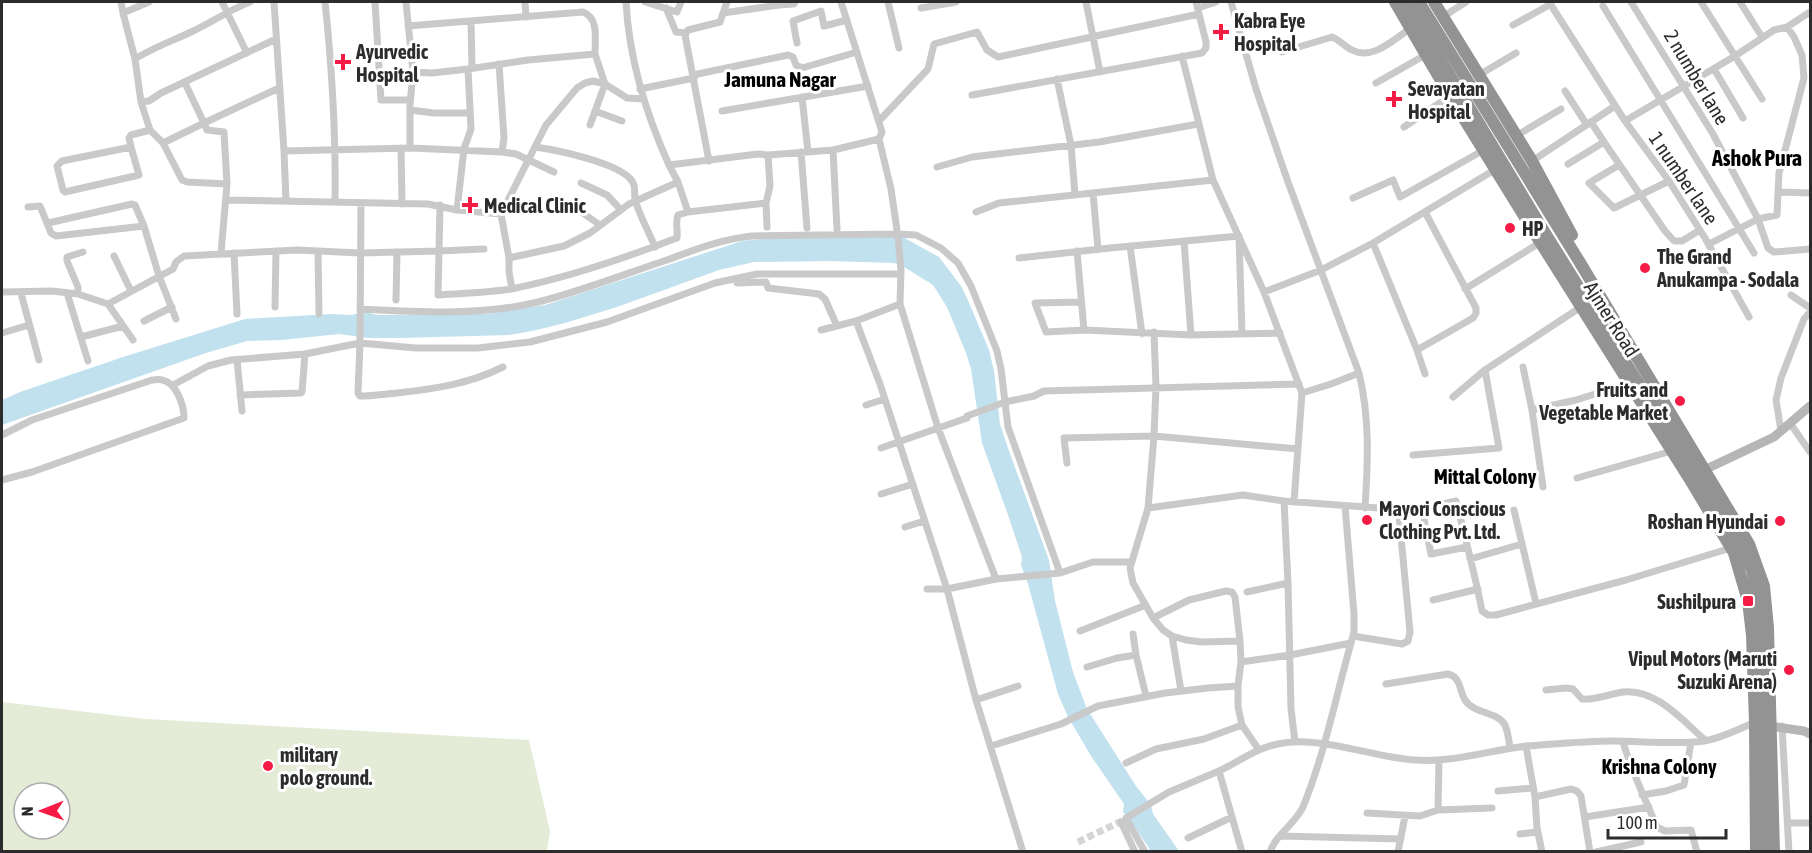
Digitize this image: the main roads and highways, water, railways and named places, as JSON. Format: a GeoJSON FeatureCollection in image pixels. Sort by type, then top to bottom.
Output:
{"type":"FeatureCollection","features":[{"type":"Feature","properties":{"kind":"highway","name":"Ajmer Road"},"geometry":{"type":"LineString","coordinates":[[1395,2],[1450,96],[1731,548],[1748,601],[1752,634],[1756,852]]}},
{"type":"Feature","properties":{"kind":"highway"},"geometry":{"type":"LineString","coordinates":[[1406,2],[1545,233],[1743,550],[1752,570],[1758,600],[1765,852]]}},
{"type":"Feature","properties":{"kind":"highway"},"geometry":{"type":"LineString","coordinates":[[1419,2],[1577,256]]}},
{"type":"Feature","properties":{"kind":"highway","name":"Ajmer Road"},"geometry":{"type":"LineString","coordinates":[[1434,2],[1532,161],[1580,249],[1577,256],[1749,544],[1764,586],[1776,726],[1774,852]]}},
{"type":"Feature","properties":{"kind":"water"},"geometry":{"type":"Polygon","coordinates":[[[901,236],[939,257],[961,286],[967,298],[989,350],[994,371],[1000,424],[1049,560],[1055,601],[1073,672],[1087,709],[1179,851],[1151,851],[1123,812],[1124,804],[1068,717],[1058,694],[1021,565],[1022,557],[982,443],[971,369],[966,353],[947,307],[933,285],[894,263],[754,262],[719,270],[565,323],[509,335],[368,338],[339,334],[247,341],[203,354],[2,425],[2,400],[20,392],[245,319],[351,315],[366,312],[377,315],[487,314],[545,305],[742,241],[901,236]]]}},
{"type":"Feature","properties":{"kind":"tunnel"},"geometry":{"type":"LineString","coordinates":[[1078,842],[1124,820]]}},
{"type":"Feature","properties":{"kind":"place","name":"Kabra Eye Hospital"},"geometry":{"type":"Point","coordinates":[1221,32]}},
{"type":"Feature","properties":{"kind":"place","name":"Ayurvedic Hospital"},"geometry":{"type":"Point","coordinates":[343,62]}},
{"type":"Feature","properties":{"kind":"place","name":"Sevayatan Hospital"},"geometry":{"type":"Point","coordinates":[1394,99]}},
{"type":"Feature","properties":{"kind":"place","name":"Medical Clinic"},"geometry":{"type":"Point","coordinates":[470,205]}},
{"type":"Feature","properties":{"kind":"place","name":"HP"},"geometry":{"type":"Point","coordinates":[1510,228]}},
{"type":"Feature","properties":{"kind":"place","name":"The Grand Anukampa - Sodala"},"geometry":{"type":"Point","coordinates":[1645,268]}},
{"type":"Feature","properties":{"kind":"place","name":"Fruits and Vegetable Market"},"geometry":{"type":"Point","coordinates":[1680,401]}},
{"type":"Feature","properties":{"kind":"place","name":"Mayori Conscious Clothing Pvt. Ltd."},"geometry":{"type":"Point","coordinates":[1367,520]}},
{"type":"Feature","properties":{"kind":"place","name":"Roshan Hyundai"},"geometry":{"type":"Point","coordinates":[1780,521]}},
{"type":"Feature","properties":{"kind":"place","name":"Sushilpura"},"geometry":{"type":"Point","coordinates":[1748,601]}},
{"type":"Feature","properties":{"kind":"place","name":"Vipul Motors (Maruti Suzuki Arena)"},"geometry":{"type":"Point","coordinates":[1789,670]}},
{"type":"Feature","properties":{"kind":"place","name":"military polo ground."},"geometry":{"type":"Point","coordinates":[268,766]}},
{"type":"Feature","properties":{"kind":"district","name":"Jamuna Nagar"},"geometry":{"type":"Point","coordinates":[780,79]}},
{"type":"Feature","properties":{"kind":"district","name":"Ashok Pura"},"geometry":{"type":"Point","coordinates":[1757,158]}},
{"type":"Feature","properties":{"kind":"district","name":"Mittal Colony"},"geometry":{"type":"Point","coordinates":[1485,476]}},
{"type":"Feature","properties":{"kind":"district","name":"Krishna Colony"},"geometry":{"type":"Point","coordinates":[1659,766]}}]}
